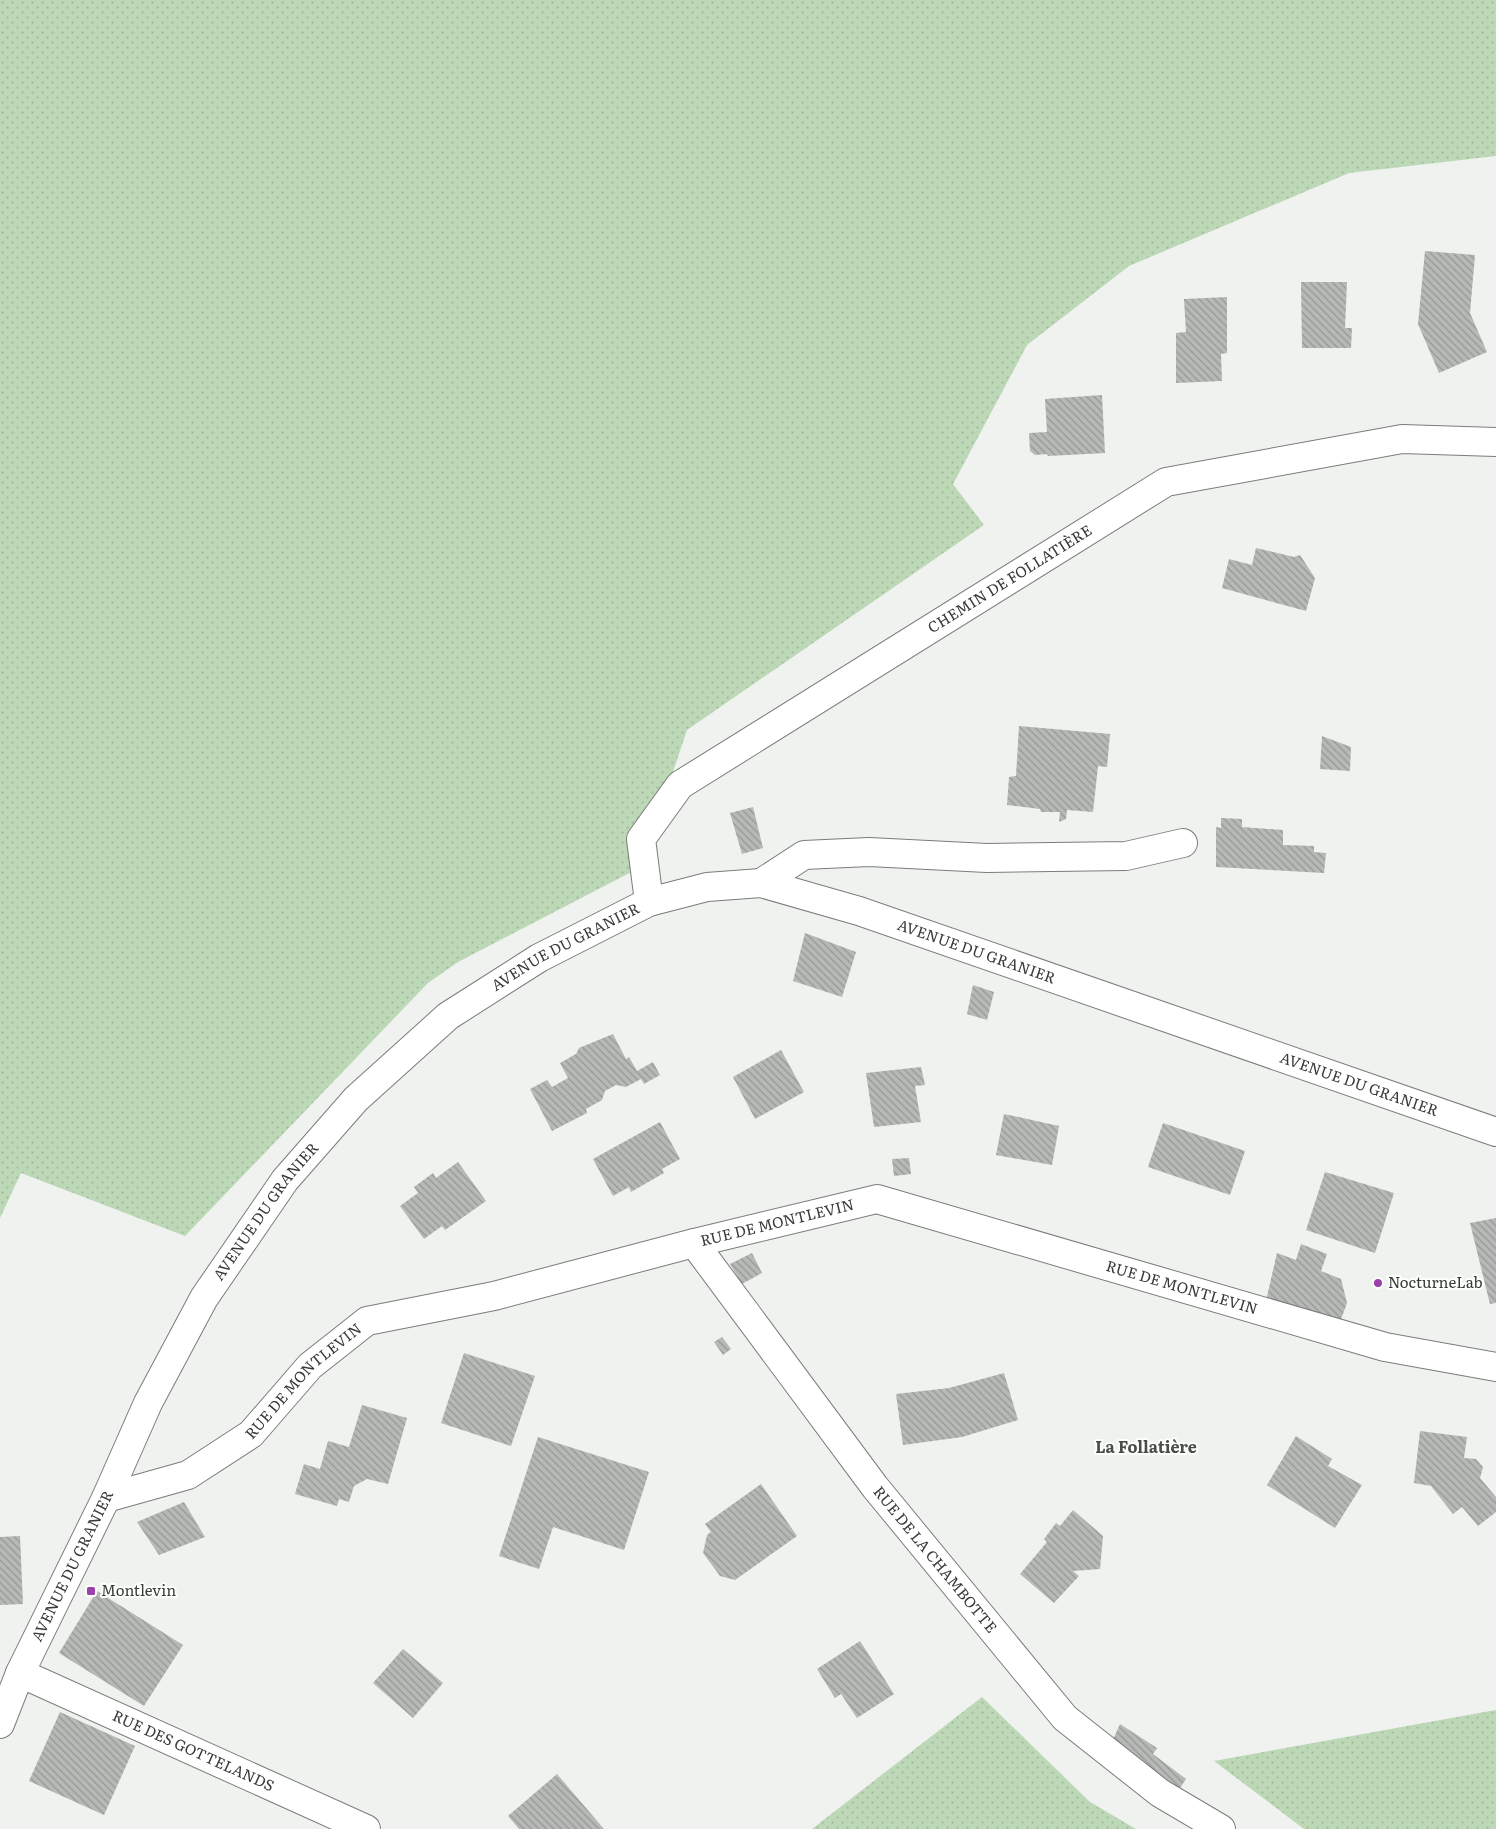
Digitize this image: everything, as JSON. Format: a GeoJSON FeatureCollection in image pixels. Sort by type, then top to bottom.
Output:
{"type":"FeatureCollection","features":[{"type":"Feature","properties":{"kind":"street","name":"CHEMIN DE FOLLATIÈRE"},"geometry":{"type":"LineString","coordinates":[[649,902],[641,839],[680,784],[1166,482],[1402,438],[1496,442]]}},
{"type":"Feature","properties":{"kind":"street"},"geometry":{"type":"LineString","coordinates":[[761,883],[804,855],[869,852],[987,858],[1126,856],[1183,844]]}},
{"type":"Feature","properties":{"kind":"street","name":"AVENUE DU GRANIER"},"geometry":{"type":"LineString","coordinates":[[0,1724],[20,1673],[106,1498],[148,1403],[204,1298],[286,1180],[356,1099],[448,1016],[539,958],[649,902],[707,887],[761,883],[859,911],[1496,1132]]}},
{"type":"Feature","properties":{"kind":"street","name":"RUE DE MONTLEVIN"},"geometry":{"type":"LineString","coordinates":[[106,1498],[188,1475],[251,1434],[310,1366],[367,1321],[494,1296],[694,1243],[877,1199],[1385,1347],[1496,1367]]}},
{"type":"Feature","properties":{"kind":"street","name":"RUE DE LA CHAMBOTTE"},"geometry":{"type":"LineString","coordinates":[[694,1243],[875,1487],[1065,1718],[1160,1793],[1221,1829]]}},
{"type":"Feature","properties":{"kind":"street","name":"RUE DES GOTTELANDS"},"geometry":{"type":"LineString","coordinates":[[20,1673],[366,1829]]}},
{"type":"Feature","properties":{"kind":"green space"},"geometry":{"type":"Polygon","coordinates":[[[0,0],[1496,0],[1496,156],[1349,173],[1129,266],[1027,345],[953,484],[984,525],[687,730],[641,867],[458,962],[428,983],[185,1236],[21,1173],[0,1218],[0,0]]]}},
{"type":"Feature","properties":{"kind":"green space"},"geometry":{"type":"Polygon","coordinates":[[[982,1697],[1090,1802],[1136,1829],[812,1829],[982,1697]]]}},
{"type":"Feature","properties":{"kind":"green space"},"geometry":{"type":"Polygon","coordinates":[[[1496,1710],[1496,1829],[1304,1829],[1214,1761],[1496,1710]]]}},
{"type":"Feature","properties":{"kind":"building"},"geometry":{"type":"Polygon","coordinates":[[[1425,251],[1475,255],[1470,313],[1487,352],[1439,373],[1418,324],[1425,251]]]}},
{"type":"Feature","properties":{"kind":"building"},"geometry":{"type":"Polygon","coordinates":[[[1301,282],[1347,282],[1345,328],[1352,328],[1351,348],[1302,348],[1301,282]]]}},
{"type":"Feature","properties":{"kind":"building"},"geometry":{"type":"Polygon","coordinates":[[[1227,297],[1227,353],[1221,354],[1222,381],[1176,383],[1176,333],[1186,332],[1184,299],[1227,297]]]}},
{"type":"Feature","properties":{"kind":"building"},"geometry":{"type":"Polygon","coordinates":[[[1102,395],[1105,453],[1048,456],[1047,454],[1035,455],[1030,451],[1029,433],[1047,432],[1045,399],[1102,395]]]}},
{"type":"Feature","properties":{"kind":"building"},"geometry":{"type":"Polygon","coordinates":[[[1256,548],[1294,557],[1300,555],[1315,578],[1306,611],[1222,588],[1229,559],[1252,565],[1256,548]]]}},
{"type":"Feature","properties":{"kind":"building"},"geometry":{"type":"Polygon","coordinates":[[[1019,726],[1110,734],[1107,767],[1098,766],[1093,812],[1067,810],[1066,819],[1059,822],[1060,812],[1041,812],[1040,809],[1007,805],[1009,777],[1016,776],[1019,726]]]}},
{"type":"Feature","properties":{"kind":"building"},"geometry":{"type":"Polygon","coordinates":[[[1322,736],[1351,747],[1350,771],[1320,769],[1322,736]]]}},
{"type":"Feature","properties":{"kind":"building"},"geometry":{"type":"Polygon","coordinates":[[[753,807],[763,848],[742,854],[730,813],[753,807]]]}},
{"type":"Feature","properties":{"kind":"building"},"geometry":{"type":"Polygon","coordinates":[[[1221,818],[1242,819],[1242,827],[1283,830],[1283,845],[1314,846],[1314,852],[1326,853],[1324,873],[1216,867],[1216,827],[1221,828],[1221,818]]]}},
{"type":"Feature","properties":{"kind":"building"},"geometry":{"type":"Polygon","coordinates":[[[805,933],[856,952],[842,997],[793,981],[805,933]]]}},
{"type":"Feature","properties":{"kind":"building"},"geometry":{"type":"Polygon","coordinates":[[[973,985],[994,992],[987,1020],[967,1014],[973,985]]]}},
{"type":"Feature","properties":{"kind":"building"},"geometry":{"type":"Polygon","coordinates":[[[613,1034],[626,1059],[629,1057],[637,1071],[653,1062],[660,1075],[644,1084],[641,1079],[626,1087],[616,1085],[605,1091],[602,1100],[586,1109],[587,1113],[552,1131],[530,1089],[547,1080],[552,1087],[568,1078],[560,1063],[576,1054],[579,1048],[613,1034]]]}},
{"type":"Feature","properties":{"kind":"building"},"geometry":{"type":"Polygon","coordinates":[[[781,1050],[804,1092],[755,1119],[733,1077],[781,1050]]]}},
{"type":"Feature","properties":{"kind":"building"},"geometry":{"type":"Polygon","coordinates":[[[921,1067],[925,1085],[915,1086],[921,1122],[874,1127],[866,1073],[921,1067]]]}},
{"type":"Feature","properties":{"kind":"building"},"geometry":{"type":"Polygon","coordinates":[[[1004,1114],[1059,1126],[1052,1165],[996,1155],[1004,1114]]]}},
{"type":"Feature","properties":{"kind":"building"},"geometry":{"type":"Polygon","coordinates":[[[660,1122],[680,1159],[662,1169],[664,1173],[631,1192],[629,1187],[613,1196],[593,1159],[660,1122]]]}},
{"type":"Feature","properties":{"kind":"building"},"geometry":{"type":"Polygon","coordinates":[[[1163,1123],[1245,1151],[1230,1195],[1148,1167],[1163,1123]]]}},
{"type":"Feature","properties":{"kind":"building"},"geometry":{"type":"Polygon","coordinates":[[[909,1158],[911,1174],[894,1176],[892,1159],[909,1158]]]}},
{"type":"Feature","properties":{"kind":"building"},"geometry":{"type":"Polygon","coordinates":[[[458,1162],[486,1201],[445,1230],[442,1226],[424,1239],[400,1206],[418,1193],[414,1187],[433,1173],[436,1178],[458,1162]]]}},
{"type":"Feature","properties":{"kind":"building"},"geometry":{"type":"Polygon","coordinates":[[[1325,1172],[1394,1193],[1375,1253],[1306,1230],[1325,1172]]]}},
{"type":"Feature","properties":{"kind":"building"},"geometry":{"type":"Polygon","coordinates":[[[1496,1218],[1496,1303],[1490,1304],[1470,1223],[1496,1218]]]}},
{"type":"Feature","properties":{"kind":"building"},"geometry":{"type":"Polygon","coordinates":[[[1301,1244],[1327,1254],[1321,1271],[1341,1279],[1347,1303],[1340,1322],[1266,1301],[1277,1253],[1296,1260],[1301,1244]]]}},
{"type":"Feature","properties":{"kind":"building"},"geometry":{"type":"Polygon","coordinates":[[[752,1253],[762,1273],[742,1284],[730,1264],[752,1253]]]}},
{"type":"Feature","properties":{"kind":"building"},"geometry":{"type":"Polygon","coordinates":[[[722,1337],[731,1349],[723,1355],[714,1342],[722,1337]]]}},
{"type":"Feature","properties":{"kind":"building"},"geometry":{"type":"Polygon","coordinates":[[[464,1353],[535,1376],[511,1446],[441,1423],[464,1353]]]}},
{"type":"Feature","properties":{"kind":"building"},"geometry":{"type":"Polygon","coordinates":[[[1004,1373],[1018,1420],[962,1437],[903,1445],[896,1394],[949,1388],[1004,1373]]]}},
{"type":"Feature","properties":{"kind":"building"},"geometry":{"type":"Polygon","coordinates":[[[362,1405],[407,1418],[388,1484],[367,1479],[354,1486],[349,1502],[339,1499],[337,1506],[295,1494],[304,1464],[320,1469],[328,1441],[349,1447],[362,1405]]]}},
{"type":"Feature","properties":{"kind":"building"},"geometry":{"type":"Polygon","coordinates":[[[1420,1431],[1467,1437],[1464,1458],[1476,1459],[1483,1467],[1480,1478],[1496,1497],[1496,1512],[1478,1526],[1462,1507],[1453,1514],[1431,1486],[1414,1483],[1420,1431]]]}},
{"type":"Feature","properties":{"kind":"building"},"geometry":{"type":"Polygon","coordinates":[[[1296,1436],[1332,1459],[1328,1466],[1362,1485],[1335,1528],[1267,1485],[1296,1436]]]}},
{"type":"Feature","properties":{"kind":"building"},"geometry":{"type":"Polygon","coordinates":[[[538,1437],[649,1472],[624,1550],[553,1527],[539,1569],[499,1556],[538,1437]]]}},
{"type":"Feature","properties":{"kind":"building"},"geometry":{"type":"Polygon","coordinates":[[[761,1484],[797,1536],[735,1580],[720,1576],[703,1553],[707,1535],[711,1532],[705,1524],[761,1484]]]}},
{"type":"Feature","properties":{"kind":"building"},"geometry":{"type":"Polygon","coordinates":[[[184,1502],[205,1537],[159,1555],[137,1522],[184,1502]]]}},
{"type":"Feature","properties":{"kind":"building"},"geometry":{"type":"Polygon","coordinates":[[[1073,1510],[1103,1536],[1100,1569],[1073,1571],[1079,1576],[1054,1603],[1020,1574],[1047,1542],[1044,1539],[1056,1523],[1060,1526],[1073,1510]]]}},
{"type":"Feature","properties":{"kind":"building"},"geometry":{"type":"Polygon","coordinates":[[[20,1536],[23,1604],[0,1605],[0,1537],[20,1536]]]}},
{"type":"Feature","properties":{"kind":"building"},"geometry":{"type":"Polygon","coordinates":[[[97,1591],[183,1645],[144,1706],[59,1653],[97,1591]]]}},
{"type":"Feature","properties":{"kind":"building"},"geometry":{"type":"Polygon","coordinates":[[[860,1641],[894,1694],[857,1718],[841,1694],[835,1698],[817,1669],[860,1641]]]}},
{"type":"Feature","properties":{"kind":"building"},"geometry":{"type":"Polygon","coordinates":[[[403,1649],[443,1683],[413,1718],[373,1683],[403,1649]]]}},
{"type":"Feature","properties":{"kind":"building"},"geometry":{"type":"Polygon","coordinates":[[[60,1712],[135,1746],[104,1815],[29,1781],[60,1712]]]}},
{"type":"Feature","properties":{"kind":"building"},"geometry":{"type":"Polygon","coordinates":[[[1120,1724],[1157,1748],[1153,1754],[1186,1779],[1173,1799],[1108,1751],[1120,1724]]]}},
{"type":"Feature","properties":{"kind":"building"},"geometry":{"type":"Polygon","coordinates":[[[557,1774],[604,1829],[519,1829],[508,1816],[557,1774]]]}},
{"type":"Feature","properties":{"kind":"place","name":"NocturneLab"},"geometry":{"type":"Point","coordinates":[1378,1283]}},
{"type":"Feature","properties":{"kind":"place","name":"Montlevin"},"geometry":{"type":"Point","coordinates":[91,1591]}},
{"type":"Feature","properties":{"kind":"district","name":"La Follatière"},"geometry":{"type":"Point","coordinates":[1146,1447]}}]}
